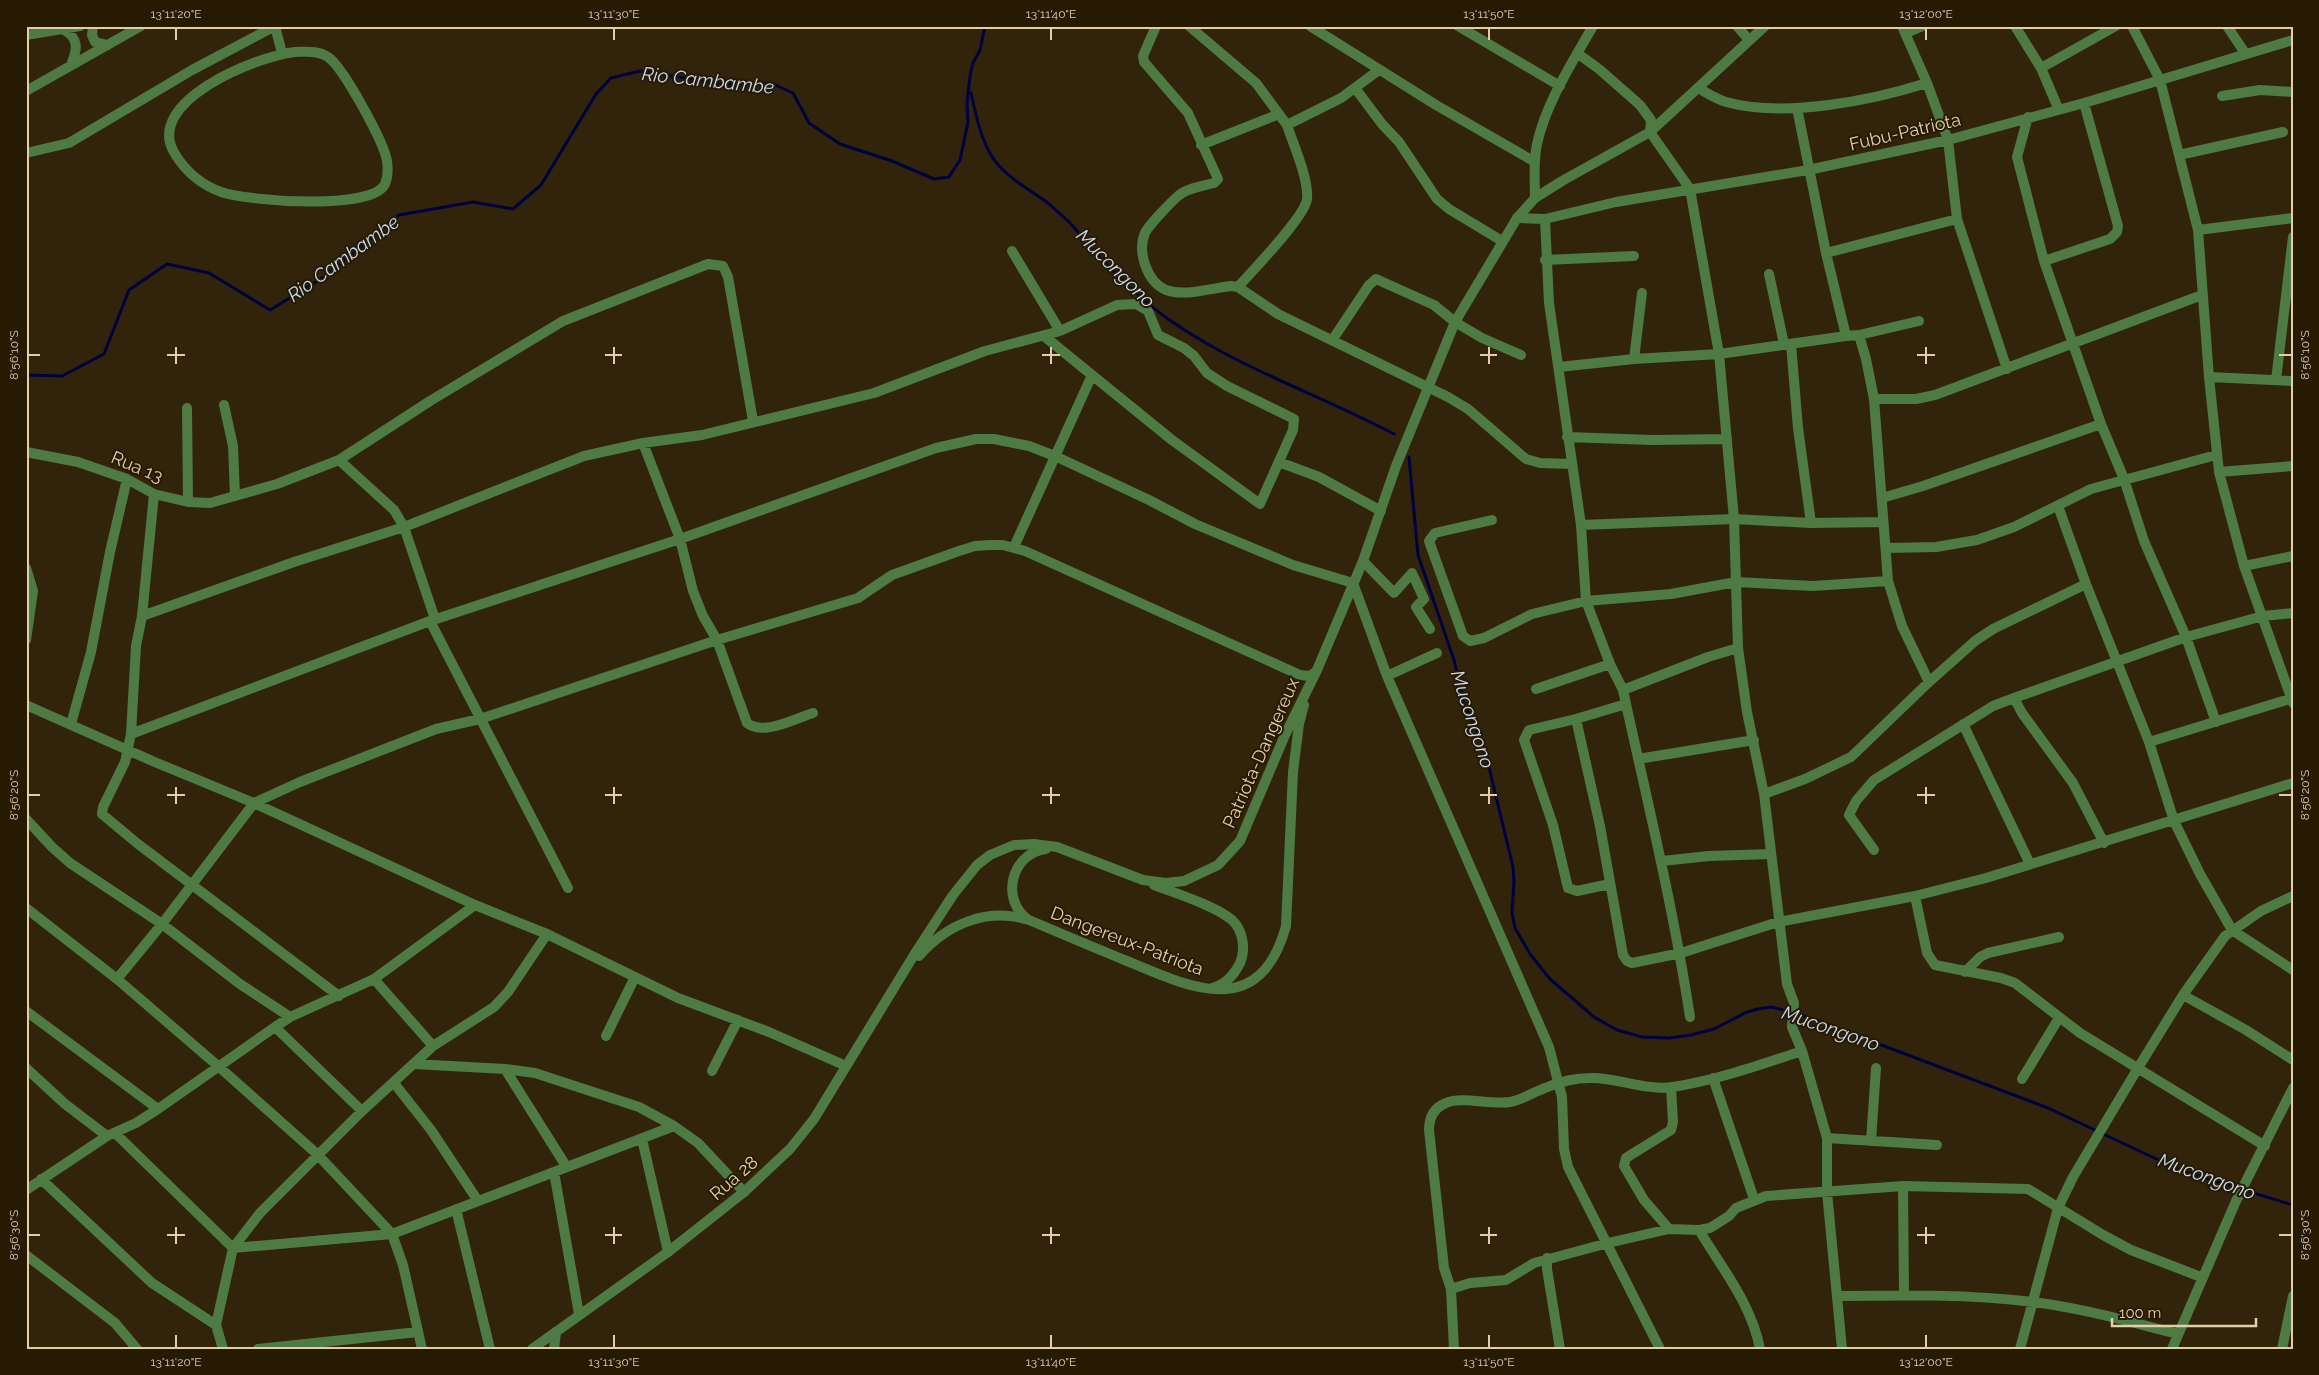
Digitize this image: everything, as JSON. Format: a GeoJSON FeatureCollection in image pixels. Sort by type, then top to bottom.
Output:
{"type":"FeatureCollection","features":[{"type":"Feature","properties":{"kind":"street"},"geometry":{"type":"LineString","coordinates":[[26,35],[80,26]]}},
{"type":"Feature","properties":{"kind":"street"},"geometry":{"type":"LineString","coordinates":[[93,26],[92,35],[95,42],[108,45]]}},
{"type":"Feature","properties":{"kind":"street"},"geometry":{"type":"LineString","coordinates":[[26,90],[141,26]]}},
{"type":"Feature","properties":{"kind":"street"},"geometry":{"type":"LineString","coordinates":[[26,154],[69,143],[192,70],[275,26],[282,53]]}},
{"type":"Feature","properties":{"kind":"street"},"geometry":{"type":"LineString","coordinates":[[1156,26],[1143,56],[1144,62],[1182,105],[1218,179],[1214,183],[1179,195],[1145,233],[1142,250],[1146,270],[1158,285],[1167,290],[1186,292],[1220,287],[1238,287],[1278,314],[1332,339],[1468,409],[1526,459],[1540,463],[1572,464]]}},
{"type":"Feature","properties":{"kind":"street"},"geometry":{"type":"LineString","coordinates":[[1189,26],[1256,83],[1279,114],[1286,125],[1306,187],[1307,200],[1295,221],[1238,287]]}},
{"type":"Feature","properties":{"kind":"street"},"geometry":{"type":"LineString","coordinates":[[1310,26],[1487,136],[1535,162]]}},
{"type":"Feature","properties":{"kind":"street"},"geometry":{"type":"LineString","coordinates":[[1458,26],[1560,86]]}},
{"type":"Feature","properties":{"kind":"street"},"geometry":{"type":"LineString","coordinates":[[1535,198],[1536,146],[1543,124],[1560,86],[1593,26]]}},
{"type":"Feature","properties":{"kind":"street"},"geometry":{"type":"LineString","coordinates":[[1737,26],[1749,40]]}},
{"type":"Feature","properties":{"kind":"street"},"geometry":{"type":"LineString","coordinates":[[117,978],[162,924],[254,803],[309,778],[422,734],[470,719],[480,719],[717,640],[858,598],[892,575],[975,546],[1014,547],[1300,675],[1310,676],[1314,673],[1363,562],[1396,466],[1455,322],[1517,218],[1535,198],[1562,180],[1650,132],[1765,26]]}},
{"type":"Feature","properties":{"kind":"street"},"geometry":{"type":"LineString","coordinates":[[1923,26],[1904,30],[1927,83],[1948,140],[1957,219],[2007,369]]}},
{"type":"Feature","properties":{"kind":"street"},"geometry":{"type":"LineString","coordinates":[[2015,26],[2041,68],[2058,108]]}},
{"type":"Feature","properties":{"kind":"street"},"geometry":{"type":"LineString","coordinates":[[2041,68],[2116,26]]}},
{"type":"Feature","properties":{"kind":"street"},"geometry":{"type":"LineString","coordinates":[[2132,26],[2160,80],[2198,230],[2209,377],[2219,472],[2244,566],[2292,699],[2149,742]]}},
{"type":"Feature","properties":{"kind":"street"},"geometry":{"type":"LineString","coordinates":[[2227,26],[2245,53]]}},
{"type":"Feature","properties":{"kind":"street"},"geometry":{"type":"LineString","coordinates":[[64,30],[74,37],[76,44],[71,65]]}},
{"type":"Feature","properties":{"kind":"street","name":"Fubu-Patriota"},"geometry":{"type":"LineString","coordinates":[[1517,218],[1545,219],[1616,202],[1808,170],[1948,140],[2058,108],[2084,103],[2293,40]]}},
{"type":"Feature","properties":{"kind":"street"},"geometry":{"type":"LineString","coordinates":[[318,52],[328,57],[337,65],[382,145],[388,173],[385,184],[378,193],[332,201],[274,201],[244,198],[220,191],[199,180],[183,167],[170,146],[168,133],[174,116],[186,102],[204,88],[248,64],[282,53],[318,52]]}},
{"type":"Feature","properties":{"kind":"street"},"geometry":{"type":"LineString","coordinates":[[1577,53],[1599,69],[1640,105],[1651,120],[1650,132],[1690,189],[1719,354],[1734,519],[1738,648],[1764,794],[1787,984],[1794,1003],[1792,1026],[1802,1051],[1827,1138],[1827,1192],[1842,1349]]}},
{"type":"Feature","properties":{"kind":"street"},"geometry":{"type":"LineString","coordinates":[[1286,125],[1341,98],[1379,70]]}},
{"type":"Feature","properties":{"kind":"street"},"geometry":{"type":"LineString","coordinates":[[1698,88],[1724,102],[1749,106],[1797,108],[1887,95],[1927,83]]}},
{"type":"Feature","properties":{"kind":"street"},"geometry":{"type":"LineString","coordinates":[[1355,88],[1382,124],[1399,142],[1437,199],[1449,209],[1502,241]]}},
{"type":"Feature","properties":{"kind":"street"},"geometry":{"type":"LineString","coordinates":[[2222,96],[2260,90],[2293,92]]}},
{"type":"Feature","properties":{"kind":"street"},"geometry":{"type":"LineString","coordinates":[[2044,261],[2110,239],[2118,232],[2118,226],[2084,103]]}},
{"type":"Feature","properties":{"kind":"street"},"geometry":{"type":"LineString","coordinates":[[1797,108],[1808,170],[1846,336]]}},
{"type":"Feature","properties":{"kind":"street"},"geometry":{"type":"LineString","coordinates":[[1201,145],[1279,114]]}},
{"type":"Feature","properties":{"kind":"street"},"geometry":{"type":"LineString","coordinates":[[2028,117],[2017,157],[2044,261],[2101,424],[2124,479],[2154,567],[2186,637],[2216,722]]}},
{"type":"Feature","properties":{"kind":"street"},"geometry":{"type":"LineString","coordinates":[[2179,155],[2283,132]]}},
{"type":"Feature","properties":{"kind":"street"},"geometry":{"type":"LineString","coordinates":[[2198,230],[2293,218]]}},
{"type":"Feature","properties":{"kind":"street"},"geometry":{"type":"LineString","coordinates":[[1545,219],[1546,260],[1552,333],[1559,368],[1567,436],[1581,525],[1586,601],[1610,664],[1623,690],[1681,953],[1690,1017]]}},
{"type":"Feature","properties":{"kind":"street"},"geometry":{"type":"LineString","coordinates":[[1826,253],[1957,219]]}},
{"type":"Feature","properties":{"kind":"street"},"geometry":{"type":"LineString","coordinates":[[2276,380],[2293,237]]}},
{"type":"Feature","properties":{"kind":"street"},"geometry":{"type":"LineString","coordinates":[[1012,250],[1060,331]]}},
{"type":"Feature","properties":{"kind":"street"},"geometry":{"type":"LineString","coordinates":[[1546,260],[1634,256]]}},
{"type":"Feature","properties":{"kind":"street","name":"Rua 13"},"geometry":{"type":"LineString","coordinates":[[26,452],[78,462],[127,479],[154,494],[188,502],[210,503],[277,484],[339,460],[430,401],[563,321],[708,264],[723,266],[728,278],[753,421]]}},
{"type":"Feature","properties":{"kind":"street"},"geometry":{"type":"LineString","coordinates":[[1769,274],[1787,344],[1811,523]]}},
{"type":"Feature","properties":{"kind":"street"},"geometry":{"type":"LineString","coordinates":[[1332,339],[1369,285],[1376,279],[1434,305],[1455,322],[1482,338],[1521,355]]}},
{"type":"Feature","properties":{"kind":"street"},"geometry":{"type":"LineString","coordinates":[[1634,359],[1642,292]]}},
{"type":"Feature","properties":{"kind":"street"},"geometry":{"type":"LineString","coordinates":[[1874,398],[1927,398],[2202,295]]}},
{"type":"Feature","properties":{"kind":"street"},"geometry":{"type":"LineString","coordinates":[[142,616],[294,562],[404,527],[584,456],[644,443],[702,435],[753,421],[874,393],[985,351],[1060,331],[1111,306],[1130,303],[1142,307],[1152,317],[1158,335],[1184,348],[1194,356],[1207,373],[1228,386],[1292,416],[1293,430],[1260,504],[1172,440],[1044,336]]}},
{"type":"Feature","properties":{"kind":"street"},"geometry":{"type":"LineString","coordinates":[[1559,368],[1634,359],[1719,354],[1859,335],[1919,321]]}},
{"type":"Feature","properties":{"kind":"street"},"geometry":{"type":"LineString","coordinates":[[1859,335],[1874,398],[1888,581],[1902,626],[1929,682]]}},
{"type":"Feature","properties":{"kind":"street"},"geometry":{"type":"LineString","coordinates":[[1014,547],[1092,375]]}},
{"type":"Feature","properties":{"kind":"street"},"geometry":{"type":"LineString","coordinates":[[2209,377],[2293,381]]}},
{"type":"Feature","properties":{"kind":"street"},"geometry":{"type":"LineString","coordinates":[[224,404],[233,446],[235,496]]}},
{"type":"Feature","properties":{"kind":"street"},"geometry":{"type":"LineString","coordinates":[[187,408],[188,502]]}},
{"type":"Feature","properties":{"kind":"street"},"geometry":{"type":"LineString","coordinates":[[1882,498],[2101,424]]}},
{"type":"Feature","properties":{"kind":"street"},"geometry":{"type":"LineString","coordinates":[[1567,436],[1653,440],[1727,439]]}},
{"type":"Feature","properties":{"kind":"street"},"geometry":{"type":"LineString","coordinates":[[131,734],[432,620],[680,539],[936,448],[962,441],[994,439],[1029,446],[1055,456],[1149,500],[1195,524],[1293,565],[1353,583]]}},
{"type":"Feature","properties":{"kind":"street"},"geometry":{"type":"LineString","coordinates":[[644,443],[680,539],[693,591],[703,616],[717,640],[747,723],[762,729],[813,713]]}},
{"type":"Feature","properties":{"kind":"street"},"geometry":{"type":"LineString","coordinates":[[1886,548],[1936,547],[1977,540],[2014,527],[2091,489],[2216,455]]}},
{"type":"Feature","properties":{"kind":"street"},"geometry":{"type":"LineString","coordinates":[[339,460],[394,510],[404,527],[432,620],[480,719],[568,888]]}},
{"type":"Feature","properties":{"kind":"street"},"geometry":{"type":"LineString","coordinates":[[1279,462],[1319,477],[1380,511]]}},
{"type":"Feature","properties":{"kind":"street"},"geometry":{"type":"LineString","coordinates":[[2219,472],[2293,466]]}},
{"type":"Feature","properties":{"kind":"street"},"geometry":{"type":"LineString","coordinates":[[71,724],[91,652],[110,552],[127,479]]}},
{"type":"Feature","properties":{"kind":"street"},"geometry":{"type":"LineString","coordinates":[[154,494],[142,616],[136,646],[131,734],[125,762],[103,806],[102,814],[138,844],[338,996]]}},
{"type":"Feature","properties":{"kind":"street"},"geometry":{"type":"LineString","coordinates":[[2058,506],[2086,584],[2149,742],[2174,821],[2200,874],[2232,930],[2293,970]]}},
{"type":"Feature","properties":{"kind":"street"},"geometry":{"type":"LineString","coordinates":[[1581,525],[1734,519],[1811,523],[1883,522]]}},
{"type":"Feature","properties":{"kind":"street"},"geometry":{"type":"LineString","coordinates":[[1492,520],[1435,533],[1429,541],[1463,636],[1470,641],[1484,638],[1532,614],[1586,601],[1672,594],[1736,582],[1813,586],[1888,581]]}},
{"type":"Feature","properties":{"kind":"street"},"geometry":{"type":"LineString","coordinates":[[2244,566],[2293,556]]}},
{"type":"Feature","properties":{"kind":"street"},"geometry":{"type":"LineString","coordinates":[[1363,562],[1394,593],[1412,573],[1424,599],[1416,607],[1430,629]]}},
{"type":"Feature","properties":{"kind":"street"},"geometry":{"type":"LineString","coordinates":[[26,568],[33,591],[26,640]]}},
{"type":"Feature","properties":{"kind":"street"},"geometry":{"type":"LineString","coordinates":[[1353,583],[1387,676],[1549,1047],[1562,1097],[1568,1167],[1660,1349]]}},
{"type":"Feature","properties":{"kind":"street"},"geometry":{"type":"LineString","coordinates":[[1764,794],[1806,779],[1852,757],[1929,682],[1975,641],[1993,629],[2086,584]]}},
{"type":"Feature","properties":{"kind":"street"},"geometry":{"type":"LineString","coordinates":[[1874,850],[1849,815],[1856,801],[1874,780],[1993,706],[2186,637],[2263,616],[2293,613]]}},
{"type":"Feature","properties":{"kind":"street"},"geometry":{"type":"LineString","coordinates":[[1623,690],[1708,657],[1738,648]]}},
{"type":"Feature","properties":{"kind":"street"},"geometry":{"type":"LineString","coordinates":[[1387,676],[1437,653]]}},
{"type":"Feature","properties":{"kind":"street"},"geometry":{"type":"LineString","coordinates":[[1536,688],[1610,664]]}},
{"type":"Feature","properties":{"kind":"street","name":"Patriota-Dangereux"},"geometry":{"type":"LineString","coordinates":[[900,978],[953,895],[977,866],[990,856],[1014,845],[1034,844],[1057,847],[1143,880],[1166,883],[1184,882],[1218,866],[1240,841],[1285,735],[1314,673]]}},
{"type":"Feature","properties":{"kind":"street","name":"Dangereux-Patriota"},"geometry":{"type":"LineString","coordinates":[[900,978],[925,950],[954,926],[977,917],[1004,915],[1029,920],[1173,980],[1204,989],[1219,991],[1254,980],[1269,966],[1280,948],[1286,926],[1293,772],[1299,724],[1314,673]]}},
{"type":"Feature","properties":{"kind":"street"},"geometry":{"type":"LineString","coordinates":[[2014,698],[2022,713],[2073,783],[2104,843]]}},
{"type":"Feature","properties":{"kind":"street"},"geometry":{"type":"LineString","coordinates":[[26,704],[254,803],[475,905],[547,934],[678,998],[804,1046],[846,1066]]}},
{"type":"Feature","properties":{"kind":"street"},"geometry":{"type":"LineString","coordinates":[[1610,884],[1577,891],[1568,888],[1553,825],[1524,740],[1529,730],[1576,719],[1626,704]]}},
{"type":"Feature","properties":{"kind":"street"},"geometry":{"type":"LineString","coordinates":[[1576,719],[1600,826],[1623,955],[1627,961],[1632,963],[1650,961],[1681,953],[1778,922],[1915,896],[1986,878],[2293,783]]}},
{"type":"Feature","properties":{"kind":"street"},"geometry":{"type":"LineString","coordinates":[[1963,724],[2030,864]]}},
{"type":"Feature","properties":{"kind":"street"},"geometry":{"type":"LineString","coordinates":[[1638,759],[1754,740]]}},
{"type":"Feature","properties":{"kind":"street"},"geometry":{"type":"LineString","coordinates":[[26,819],[70,863],[162,924],[240,984],[290,1017]]}},
{"type":"Feature","properties":{"kind":"street"},"geometry":{"type":"LineString","coordinates":[[1029,920],[1022,914],[1015,901],[1012,884],[1015,872],[1026,856],[1037,850],[1057,847]]}},
{"type":"Feature","properties":{"kind":"street"},"geometry":{"type":"LineString","coordinates":[[1662,861],[1709,856],[1771,854]]}},
{"type":"Feature","properties":{"kind":"street"},"geometry":{"type":"LineString","coordinates":[[1143,880],[1215,910],[1232,920],[1240,931],[1243,945],[1242,958],[1237,970],[1229,979],[1218,986],[1204,989]]}},
{"type":"Feature","properties":{"kind":"street"},"geometry":{"type":"LineString","coordinates":[[1915,896],[1927,953],[1931,961],[1940,967],[2009,980],[2080,1033],[2265,1146]]}},
{"type":"Feature","properties":{"kind":"street"},"geometry":{"type":"LineString","coordinates":[[2020,1349],[2058,1208],[2073,1177],[2138,1068],[2183,995],[2219,942],[2232,930],[2261,911],[2293,896]]}},
{"type":"Feature","properties":{"kind":"street"},"geometry":{"type":"LineString","coordinates":[[26,1190],[111,1135],[158,1109],[275,1026],[290,1017],[374,979],[475,905]]}},
{"type":"Feature","properties":{"kind":"street"},"geometry":{"type":"LineString","coordinates":[[26,908],[117,978],[317,1154],[392,1234],[403,1265],[422,1349]]}},
{"type":"Feature","properties":{"kind":"street"},"geometry":{"type":"LineString","coordinates":[[223,1349],[216,1325],[233,1248],[260,1214],[317,1154],[362,1111],[433,1046],[494,1007],[508,992],[547,934]]}},
{"type":"Feature","properties":{"kind":"street"},"geometry":{"type":"LineString","coordinates":[[1965,972],[1980,956],[1988,953],[2059,937]]}},
{"type":"Feature","properties":{"kind":"street"},"geometry":{"type":"LineString","coordinates":[[606,1036],[635,977]]}},
{"type":"Feature","properties":{"kind":"street","name":"Rua 28"},"geometry":{"type":"LineString","coordinates":[[532,1349],[668,1252],[744,1192],[790,1149],[814,1119],[900,978]]}},
{"type":"Feature","properties":{"kind":"street"},"geometry":{"type":"LineString","coordinates":[[374,979],[433,1046]]}},
{"type":"Feature","properties":{"kind":"street"},"geometry":{"type":"LineString","coordinates":[[2183,995],[2246,1030],[2293,1060]]}},
{"type":"Feature","properties":{"kind":"street"},"geometry":{"type":"LineString","coordinates":[[26,1011],[158,1109]]}},
{"type":"Feature","properties":{"kind":"street"},"geometry":{"type":"LineString","coordinates":[[2022,1079],[2059,1018]]}},
{"type":"Feature","properties":{"kind":"street"},"geometry":{"type":"LineString","coordinates":[[712,1071],[738,1020]]}},
{"type":"Feature","properties":{"kind":"street"},"geometry":{"type":"LineString","coordinates":[[275,1026],[362,1111]]}},
{"type":"Feature","properties":{"kind":"street"},"geometry":{"type":"LineString","coordinates":[[1454,1349],[1451,1289],[1444,1268],[1429,1130],[1432,1113],[1450,1102],[1489,1104],[1513,1102],[1558,1083],[1590,1078],[1671,1087],[1712,1078],[1802,1051]]}},
{"type":"Feature","properties":{"kind":"street"},"geometry":{"type":"LineString","coordinates":[[414,1064],[505,1068],[535,1073],[639,1107],[674,1126],[698,1143],[744,1192]]}},
{"type":"Feature","properties":{"kind":"street"},"geometry":{"type":"LineString","coordinates":[[26,1068],[65,1104],[111,1135],[233,1248],[392,1234],[566,1166],[642,1140],[674,1126]]}},
{"type":"Feature","properties":{"kind":"street"},"geometry":{"type":"LineString","coordinates":[[505,1068],[566,1166]]}},
{"type":"Feature","properties":{"kind":"street"},"geometry":{"type":"LineString","coordinates":[[1870,1141],[1876,1068]]}},
{"type":"Feature","properties":{"kind":"street"},"geometry":{"type":"LineString","coordinates":[[1712,1078],[1754,1199]]}},
{"type":"Feature","properties":{"kind":"street"},"geometry":{"type":"LineString","coordinates":[[394,1083],[432,1130],[478,1201]]}},
{"type":"Feature","properties":{"kind":"street"},"geometry":{"type":"LineString","coordinates":[[1669,1230],[1644,1200],[1624,1166],[1626,1158],[1672,1130],[1671,1087]]}},
{"type":"Feature","properties":{"kind":"street"},"geometry":{"type":"LineString","coordinates":[[2172,1349],[2236,1201],[2293,1088]]}},
{"type":"Feature","properties":{"kind":"street"},"geometry":{"type":"LineString","coordinates":[[1827,1138],[1937,1146]]}},
{"type":"Feature","properties":{"kind":"street"},"geometry":{"type":"LineString","coordinates":[[642,1140],[668,1252]]}},
{"type":"Feature","properties":{"kind":"street"},"geometry":{"type":"LineString","coordinates":[[554,1172],[579,1314]]}},
{"type":"Feature","properties":{"kind":"street"},"geometry":{"type":"LineString","coordinates":[[41,1179],[152,1283],[216,1325]]}},
{"type":"Feature","properties":{"kind":"street"},"geometry":{"type":"LineString","coordinates":[[1451,1289],[1470,1283],[1506,1280],[1526,1266],[1547,1258],[1608,1243],[1669,1230],[1710,1228],[1721,1222],[1736,1208],[1754,1199],[1778,1194],[1903,1186],[2028,1189],[2131,1250],[2202,1277]]}},
{"type":"Feature","properties":{"kind":"street"},"geometry":{"type":"LineString","coordinates":[[1903,1186],[1904,1295]]}},
{"type":"Feature","properties":{"kind":"street"},"geometry":{"type":"LineString","coordinates":[[456,1210],[490,1349]]}},
{"type":"Feature","properties":{"kind":"street"},"geometry":{"type":"LineString","coordinates":[[1699,1230],[1742,1299],[1757,1332],[1760,1349]]}},
{"type":"Feature","properties":{"kind":"street"},"geometry":{"type":"LineString","coordinates":[[1547,1258],[1547,1269],[1560,1349]]}},
{"type":"Feature","properties":{"kind":"street"},"geometry":{"type":"LineString","coordinates":[[28,1260],[115,1323],[137,1349]]}},
{"type":"Feature","properties":{"kind":"street"},"geometry":{"type":"LineString","coordinates":[[1836,1296],[1904,1295],[2033,1302],[2080,1310],[2178,1334]]}},
{"type":"Feature","properties":{"kind":"street"},"geometry":{"type":"LineString","coordinates":[[2282,1349],[2293,1296]]}},
{"type":"Feature","properties":{"kind":"street"},"geometry":{"type":"LineString","coordinates":[[258,1349],[418,1332]]}},
{"type":"Feature","properties":{"kind":"street"},"geometry":{"type":"LineString","coordinates":[[554,1349],[556,1332]]}},
{"type":"Feature","properties":{"kind":"waterway","name":"Rio Cambambe"},"geometry":{"type":"LineString","coordinates":[[26,375],[62,376],[104,354],[129,290],[167,264],[209,273],[270,310],[324,277],[399,215],[473,202],[513,209],[541,185],[596,94],[611,78],[640,71],[727,85],[771,83],[793,93],[809,123],[840,144],[892,161],[934,179],[949,177],[960,160],[968,122],[967,104],[970,76],[973,63],[980,50],[985,26]]}},
{"type":"Feature","properties":{"kind":"waterway","name":"Mucongono"},"geometry":{"type":"LineString","coordinates":[[971,93],[983,137],[995,161],[1013,179],[1048,203],[1068,221],[1113,271],[1151,306],[1197,338],[1253,368],[1394,434]]}},
{"type":"Feature","properties":{"kind":"waterway","name":"Mucongono"},"geometry":{"type":"LineString","coordinates":[[1409,457],[1418,555],[1454,660],[1464,704],[1483,744],[1488,763],[1513,867],[1512,912],[1515,928],[1530,954],[1550,979],[1594,1017],[1617,1030],[1642,1037],[1669,1038],[1714,1029],[1747,1012],[1758,1009],[1771,1007],[1802,1015],[2048,1108],[2182,1171],[2293,1205]]}}]}
